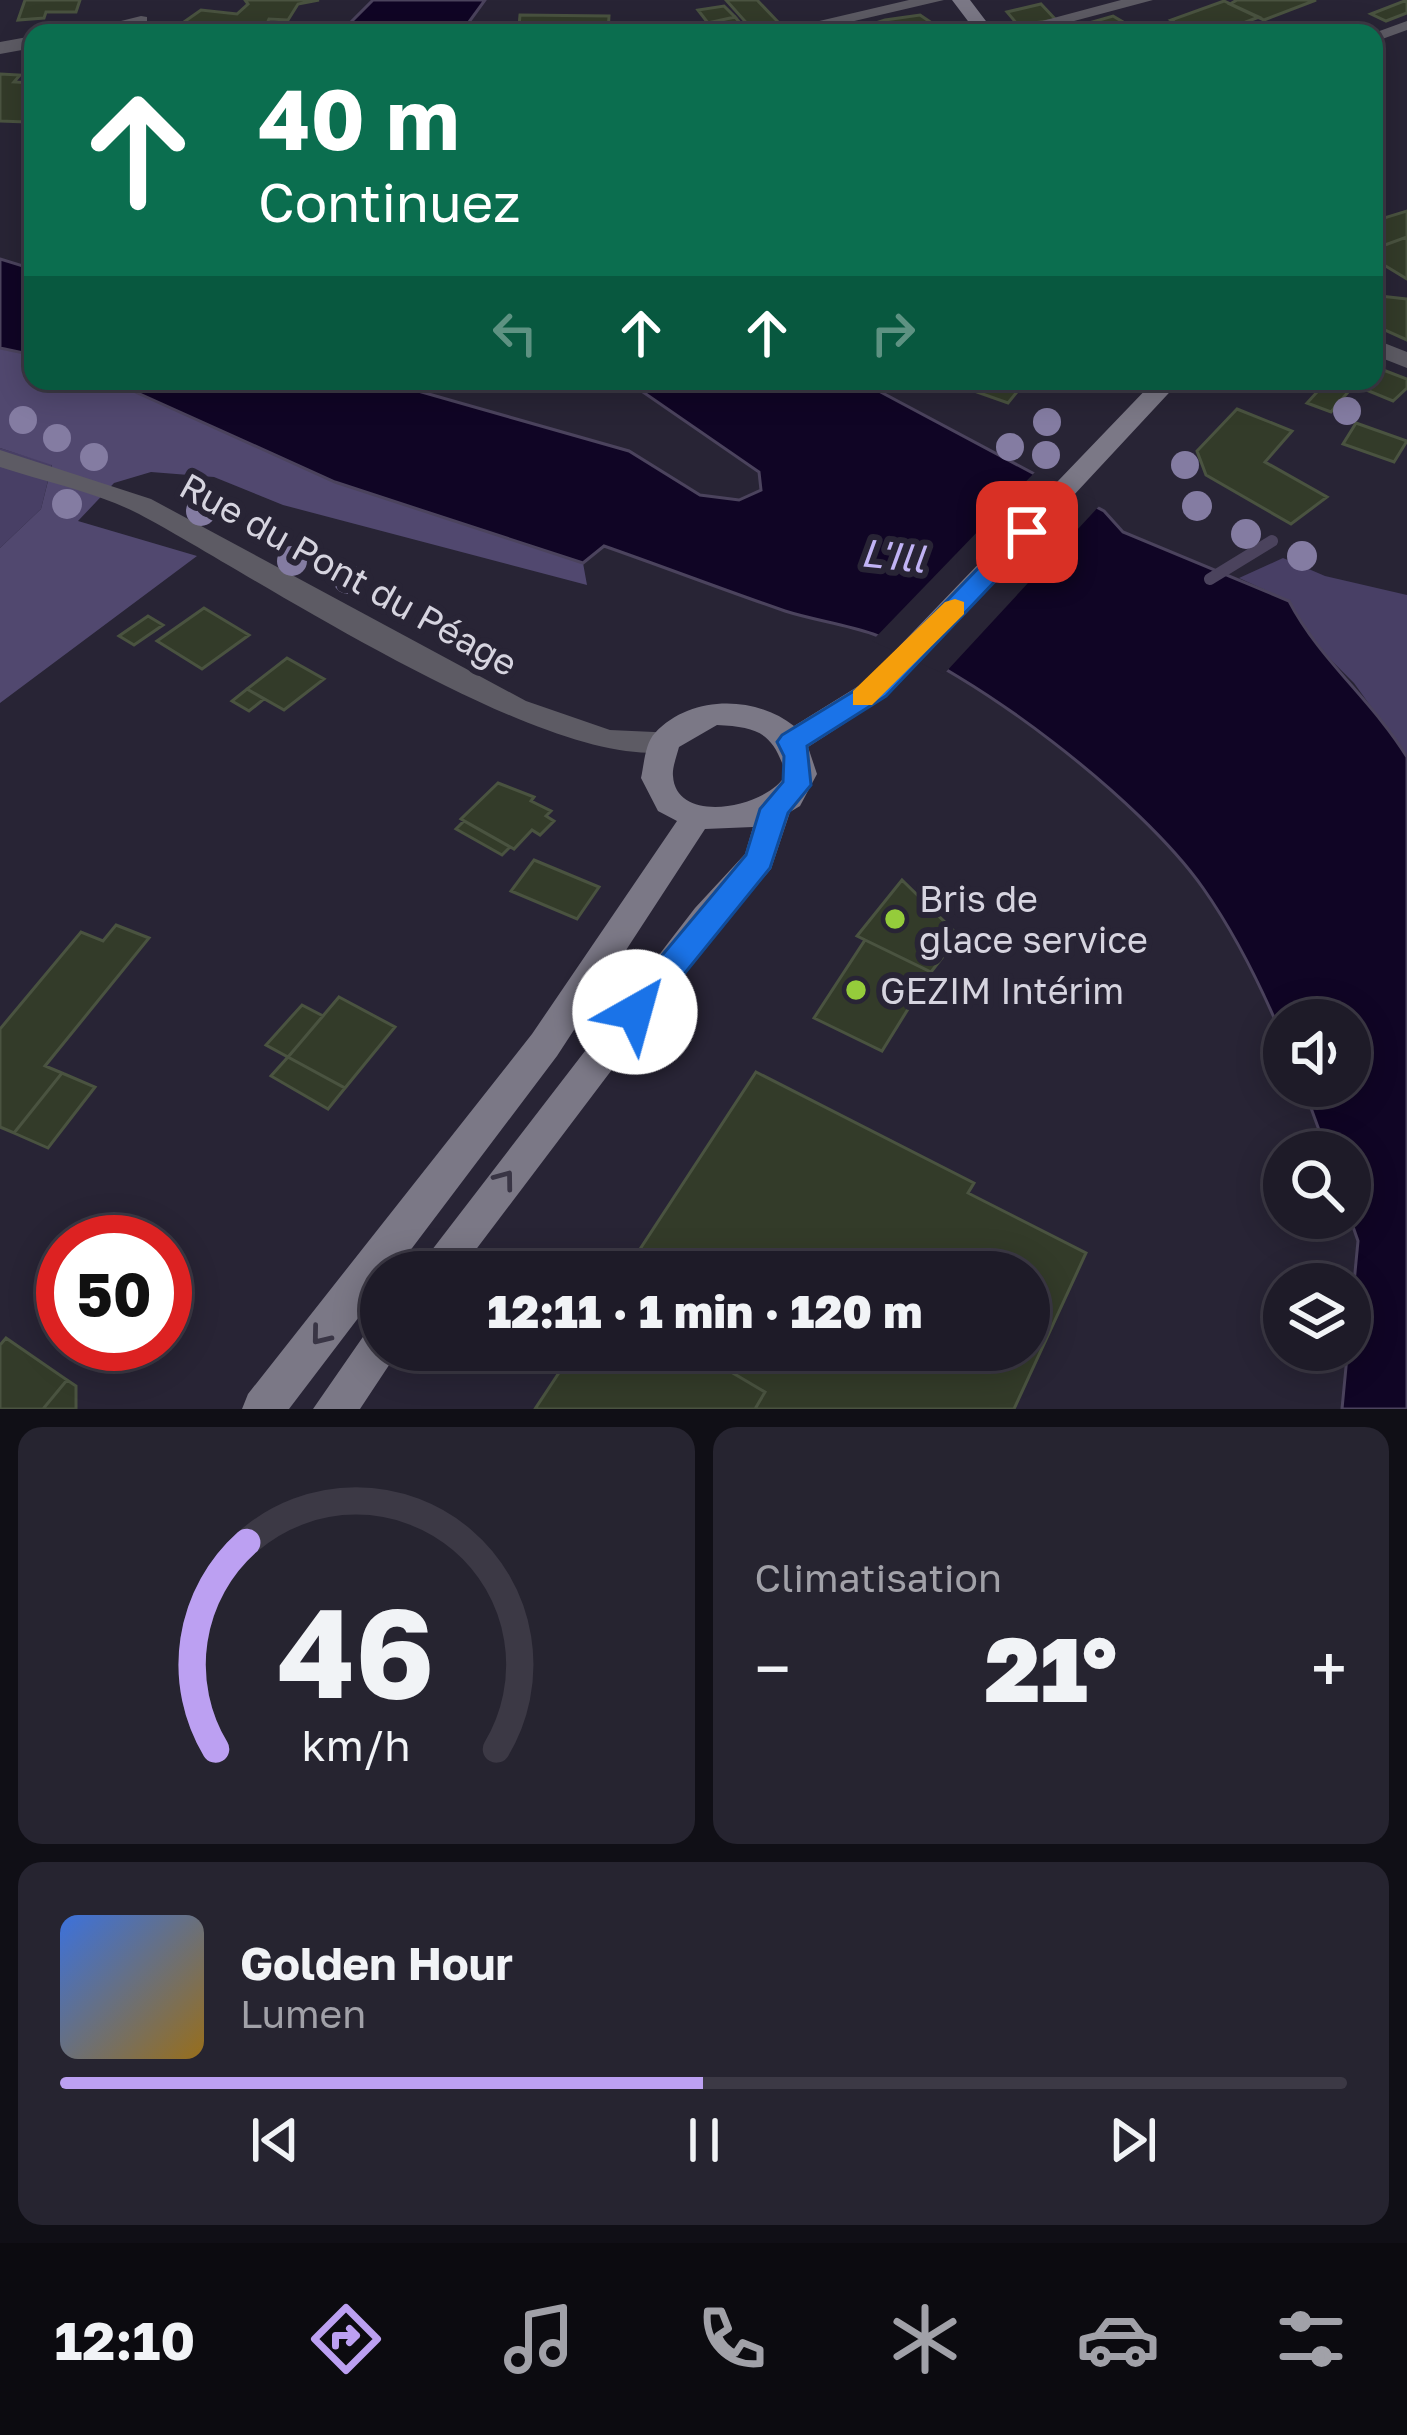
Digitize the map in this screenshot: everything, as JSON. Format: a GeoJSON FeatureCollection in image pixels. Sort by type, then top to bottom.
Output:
{"type":"FeatureCollection","features":[{"type":"Feature","properties":{"kind":"main road"},"geometry":{"type":"LineString","coordinates":[[961,0],[979,24]]}},
{"type":"Feature","properties":{"kind":"main road"},"geometry":{"type":"LineString","coordinates":[[791,742],[876,689],[1160,390]]}},
{"type":"Feature","properties":{"kind":"main road"},"geometry":{"type":"LineString","coordinates":[[450,1251],[707,918],[759,860],[775,809],[797,785],[798,756],[791,742],[760,720],[740,715],[697,719],[664,740],[657,757],[663,792],[697,817],[738,821],[775,809]]}},
{"type":"Feature","properties":{"kind":"main road"},"geometry":{"type":"LineString","coordinates":[[406,1251],[661,881],[697,817]]}},
{"type":"Feature","properties":{"kind":"main road"},"geometry":{"type":"LineString","coordinates":[[263,1409],[360,1304]]}},
{"type":"Feature","properties":{"kind":"main road"},"geometry":{"type":"LineString","coordinates":[[334,1409],[362,1371]]}},
{"type":"Feature","properties":{"kind":"street"},"geometry":{"type":"LineString","coordinates":[[820,24],[934,0]]}},
{"type":"Feature","properties":{"kind":"street"},"geometry":{"type":"LineString","coordinates":[[1044,24],[1144,0]]}},
{"type":"Feature","properties":{"kind":"street","name":"Rue du Pont du Péage"},"geometry":{"type":"LineString","coordinates":[[0,458],[142,506],[514,709],[609,741],[664,740]]}},
{"type":"Feature","properties":{"kind":"shaded area"},"geometry":{"type":"Polygon","coordinates":[[[0,348],[24,353],[24,390],[131,390],[335,482],[583,563],[587,585],[283,505],[214,477],[151,472],[114,483],[78,521],[197,556],[0,703],[0,548],[41,509],[52,465],[0,448],[0,348]]]}},
{"type":"Feature","properties":{"kind":"shaded area"},"geometry":{"type":"Polygon","coordinates":[[[0,448],[52,464],[41,509],[0,548],[0,448]]]}},
{"type":"Feature","properties":{"kind":"shaded area"},"geometry":{"type":"Polygon","coordinates":[[[1283,558],[1325,576],[1407,595],[1407,757],[1354,683],[1307,636],[1289,601],[1239,578],[1283,558]]]}},
{"type":"Feature","properties":{"kind":"water"},"geometry":{"type":"Polygon","coordinates":[[[373,0],[485,0],[468,24],[349,24],[373,0]]]}},
{"type":"Feature","properties":{"kind":"water"},"geometry":{"type":"Polygon","coordinates":[[[0,259],[24,266],[24,353],[0,348],[0,259]]]}},
{"type":"Feature","properties":{"kind":"water","name":"L'Ill"},"geometry":{"type":"Polygon","coordinates":[[[131,390],[415,390],[629,451],[700,495],[739,500],[761,490],[759,472],[640,390],[877,390],[1104,511],[1123,532],[1289,601],[1315,642],[1407,757],[1407,1409],[1342,1409],[1346,1371],[1371,1371],[1371,1263],[1356,1263],[1357,1239],[1371,1239],[1371,1131],[1319,1131],[1311,1107],[1371,1107],[1371,999],[1266,999],[1203,888],[1139,816],[1005,707],[914,652],[873,634],[785,611],[604,546],[583,563],[335,482],[131,390]]]}},
{"type":"Feature","properties":{"kind":"pier"},"geometry":{"type":"Polygon","coordinates":[[[1037,470],[1102,503],[944,674],[872,641],[1037,470]]]}},
{"type":"Feature","properties":{"kind":"building"},"geometry":{"type":"Polygon","coordinates":[[[25,0],[80,0],[76,12],[46,12],[44,18],[18,20],[25,0]]]}},
{"type":"Feature","properties":{"kind":"building"},"geometry":{"type":"Polygon","coordinates":[[[245,0],[319,0],[298,4],[288,20],[269,19],[267,24],[181,24],[201,10],[237,14],[248,4],[245,0]]]}},
{"type":"Feature","properties":{"kind":"building"},"geometry":{"type":"Polygon","coordinates":[[[726,0],[757,0],[779,23],[747,24],[726,0]]]}},
{"type":"Feature","properties":{"kind":"building"},"geometry":{"type":"Polygon","coordinates":[[[1237,0],[1316,0],[1264,20],[1230,4],[1237,0]]]}},
{"type":"Feature","properties":{"kind":"building"},"geometry":{"type":"Polygon","coordinates":[[[1407,0],[1407,13],[1386,21],[1371,14],[1407,0]]]}},
{"type":"Feature","properties":{"kind":"building"},"geometry":{"type":"Polygon","coordinates":[[[1224,1],[1259,17],[1241,24],[1177,24],[1171,20],[1224,1]]]}},
{"type":"Feature","properties":{"kind":"building"},"geometry":{"type":"Polygon","coordinates":[[[1041,4],[1056,20],[1017,24],[1007,12],[1041,4]]]}},
{"type":"Feature","properties":{"kind":"building"},"geometry":{"type":"Polygon","coordinates":[[[724,6],[735,17],[708,23],[698,10],[724,6]]]}},
{"type":"Feature","properties":{"kind":"building"},"geometry":{"type":"Polygon","coordinates":[[[520,15],[609,16],[609,24],[519,24],[520,15]]]}},
{"type":"Feature","properties":{"kind":"building"},"geometry":{"type":"Polygon","coordinates":[[[920,15],[933,24],[873,24],[920,15]]]}},
{"type":"Feature","properties":{"kind":"building"},"geometry":{"type":"Polygon","coordinates":[[[1113,16],[1126,24],[1085,24],[1113,16]]]}},
{"type":"Feature","properties":{"kind":"building"},"geometry":{"type":"Polygon","coordinates":[[[735,17],[741,24],[709,24],[735,17]]]}},
{"type":"Feature","properties":{"kind":"building"},"geometry":{"type":"Polygon","coordinates":[[[0,74],[20,75],[14,82],[24,83],[24,122],[0,121],[0,74]]]}},
{"type":"Feature","properties":{"kind":"building"},"geometry":{"type":"Polygon","coordinates":[[[1407,211],[1407,237],[1383,246],[1383,218],[1407,211]]]}},
{"type":"Feature","properties":{"kind":"building"},"geometry":{"type":"Polygon","coordinates":[[[1407,237],[1407,279],[1383,264],[1383,246],[1407,237]]]}},
{"type":"Feature","properties":{"kind":"building"},"geometry":{"type":"Polygon","coordinates":[[[1383,296],[1407,299],[1407,340],[1383,329],[1383,296]]]}},
{"type":"Feature","properties":{"kind":"building"},"geometry":{"type":"Polygon","coordinates":[[[1383,370],[1407,379],[1407,388],[1393,401],[1366,390],[1383,390],[1383,370]]]}},
{"type":"Feature","properties":{"kind":"building"},"geometry":{"type":"Polygon","coordinates":[[[971,390],[1019,390],[1008,403],[971,390]]]}},
{"type":"Feature","properties":{"kind":"building"},"geometry":{"type":"Polygon","coordinates":[[[1319,390],[1350,390],[1331,412],[1307,403],[1319,390]]]}},
{"type":"Feature","properties":{"kind":"building"},"geometry":{"type":"Polygon","coordinates":[[[1237,409],[1292,431],[1265,462],[1327,497],[1291,524],[1206,475],[1197,451],[1237,409]]]}},
{"type":"Feature","properties":{"kind":"building"},"geometry":{"type":"Polygon","coordinates":[[[1356,423],[1407,441],[1394,462],[1343,444],[1356,423]]]}},
{"type":"Feature","properties":{"kind":"building"},"geometry":{"type":"Polygon","coordinates":[[[204,608],[249,635],[202,669],[157,641],[204,608]]]}},
{"type":"Feature","properties":{"kind":"building"},"geometry":{"type":"Polygon","coordinates":[[[148,616],[163,625],[134,645],[119,636],[148,616]]]}},
{"type":"Feature","properties":{"kind":"building"},"geometry":{"type":"Polygon","coordinates":[[[287,658],[324,679],[284,710],[247,689],[287,658]]]}},
{"type":"Feature","properties":{"kind":"building"},"geometry":{"type":"Polygon","coordinates":[[[247,689],[264,699],[249,711],[232,701],[247,689]]]}},
{"type":"Feature","properties":{"kind":"building"},"geometry":{"type":"Polygon","coordinates":[[[498,783],[534,797],[531,801],[551,811],[546,816],[554,821],[540,835],[532,830],[514,849],[461,819],[498,783]]]}},
{"type":"Feature","properties":{"kind":"building"},"geometry":{"type":"Polygon","coordinates":[[[464,821],[510,847],[502,855],[456,829],[464,821]]]}},
{"type":"Feature","properties":{"kind":"building"},"geometry":{"type":"Polygon","coordinates":[[[534,860],[599,887],[577,919],[511,891],[534,860]]]}},
{"type":"Feature","properties":{"kind":"building"},"geometry":{"type":"Polygon","coordinates":[[[902,880],[959,936],[931,972],[857,936],[902,880]]]}},
{"type":"Feature","properties":{"kind":"building"},"geometry":{"type":"Polygon","coordinates":[[[116,925],[149,938],[45,1066],[62,1073],[14,1133],[0,1127],[0,1029],[81,932],[103,941],[116,925]]]}},
{"type":"Feature","properties":{"kind":"building"},"geometry":{"type":"Polygon","coordinates":[[[865,940],[931,972],[882,1051],[814,1018],[865,940]]]}},
{"type":"Feature","properties":{"kind":"building"},"geometry":{"type":"Polygon","coordinates":[[[339,997],[395,1027],[345,1088],[288,1057],[339,997]]]}},
{"type":"Feature","properties":{"kind":"building"},"geometry":{"type":"Polygon","coordinates":[[[302,1005],[323,1016],[288,1057],[266,1045],[302,1005]]]}},
{"type":"Feature","properties":{"kind":"building"},"geometry":{"type":"Polygon","coordinates":[[[288,1057],[345,1088],[328,1109],[271,1076],[288,1057]]]}},
{"type":"Feature","properties":{"kind":"building"},"geometry":{"type":"Polygon","coordinates":[[[756,1072],[974,1183],[968,1193],[1086,1253],[1050,1331],[1050,1251],[639,1251],[756,1072]]]}},
{"type":"Feature","properties":{"kind":"building"},"geometry":{"type":"Polygon","coordinates":[[[62,1073],[95,1087],[48,1148],[14,1133],[62,1073]]]}},
{"type":"Feature","properties":{"kind":"building"},"geometry":{"type":"Polygon","coordinates":[[[6,1338],[36,1359],[36,1371],[54,1371],[67,1380],[43,1409],[0,1409],[0,1345],[6,1338]]]}},
{"type":"Feature","properties":{"kind":"building"},"geometry":{"type":"Polygon","coordinates":[[[560,1371],[730,1371],[765,1392],[755,1409],[535,1409],[560,1371]]]}},
{"type":"Feature","properties":{"kind":"building"},"geometry":{"type":"Polygon","coordinates":[[[730,1371],[1032,1371],[1014,1409],[755,1409],[765,1392],[730,1371]]]}},
{"type":"Feature","properties":{"kind":"building"},"geometry":{"type":"Polygon","coordinates":[[[67,1380],[76,1386],[76,1409],[43,1409],[67,1380]]]}},
{"type":"Feature","properties":{"kind":"waterway"},"geometry":{"type":"LineString","coordinates":[[1210,579],[1272,541]]}},
{"type":"Feature","properties":{"kind":"slow traffic"},"geometry":{"type":"LineString","coordinates":[[863,698],[955,608]]}},
{"type":"Feature","properties":{"kind":"place","name":"Bris de glace service"},"geometry":{"type":"Point","coordinates":[895,919]}},
{"type":"Feature","properties":{"kind":"place","name":"GEZIM Intérim"},"geometry":{"type":"Point","coordinates":[856,990]}},
{"type":"Feature","properties":{"kind":"route"},"geometry":{"type":"LineString","coordinates":[[635,1012],[707,918],[759,860],[775,809],[797,785],[800,770],[791,742],[876,689],[1027,532]]}}]}
